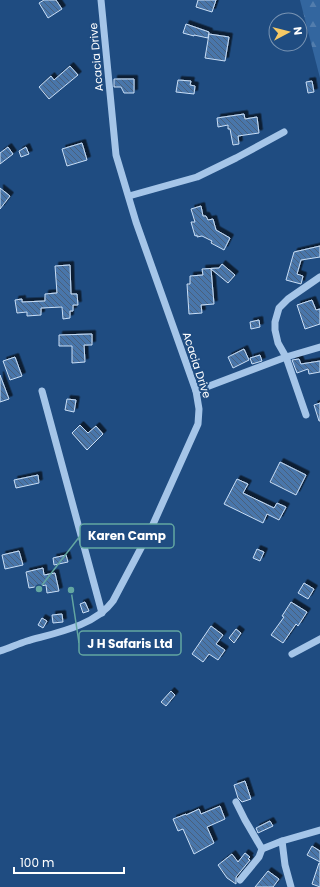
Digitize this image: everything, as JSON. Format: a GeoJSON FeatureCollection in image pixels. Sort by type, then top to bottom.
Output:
{"type":"FeatureCollection","features":[{"type":"Feature","properties":{"kind":"street","name":"Acacia Drive"},"geometry":{"type":"LineString","coordinates":[[0,651],[62,631],[92,619],[102,613],[113,601],[150,531],[198,424],[199,409],[196,391],[149,258],[116,155],[101,0]]}},
{"type":"Feature","properties":{"kind":"street"},"geometry":{"type":"LineString","coordinates":[[129,196],[197,177],[284,132]]}},
{"type":"Feature","properties":{"kind":"street"},"geometry":{"type":"LineString","coordinates":[[306,415],[286,357],[278,343],[275,322],[279,308],[288,299],[320,277]]}},
{"type":"Feature","properties":{"kind":"street"},"geometry":{"type":"LineString","coordinates":[[196,391],[286,357],[320,347]]}},
{"type":"Feature","properties":{"kind":"street"},"geometry":{"type":"LineString","coordinates":[[42,390],[102,613]]}},
{"type":"Feature","properties":{"kind":"street"},"geometry":{"type":"LineString","coordinates":[[292,654],[320,639]]}},
{"type":"Feature","properties":{"kind":"street"},"geometry":{"type":"LineString","coordinates":[[236,802],[262,849]]}},
{"type":"Feature","properties":{"kind":"street"},"geometry":{"type":"LineString","coordinates":[[240,880],[254,865],[262,849],[288,838],[320,830]]}},
{"type":"Feature","properties":{"kind":"street"},"geometry":{"type":"LineString","coordinates":[[282,841],[285,866],[291,887]]}},
{"type":"Feature","properties":{"kind":"green space"},"geometry":{"type":"Polygon","coordinates":[[[300,0],[320,0],[320,78],[308,31],[308,12],[303,12],[300,0]]]}},
{"type":"Feature","properties":{"kind":"building"},"geometry":{"type":"Polygon","coordinates":[[[44,0],[56,0],[62,9],[48,18],[39,3],[44,0]]]}},
{"type":"Feature","properties":{"kind":"building"},"geometry":{"type":"Polygon","coordinates":[[[198,0],[216,0],[212,12],[196,7],[198,0]]]}},
{"type":"Feature","properties":{"kind":"building"},"geometry":{"type":"Polygon","coordinates":[[[186,24],[209,32],[208,38],[183,33],[186,24]]]}},
{"type":"Feature","properties":{"kind":"building"},"geometry":{"type":"Polygon","coordinates":[[[209,34],[229,37],[225,61],[205,58],[209,34]]]}},
{"type":"Feature","properties":{"kind":"building"},"geometry":{"type":"Polygon","coordinates":[[[70,66],[78,75],[49,99],[39,87],[51,76],[54,80],[70,66]]]}},
{"type":"Feature","properties":{"kind":"building"},"geometry":{"type":"Polygon","coordinates":[[[114,79],[134,79],[134,93],[124,93],[121,87],[114,87],[114,79]]]}},
{"type":"Feature","properties":{"kind":"building"},"geometry":{"type":"Polygon","coordinates":[[[178,80],[191,81],[190,85],[195,86],[194,94],[176,92],[178,80]]]}},
{"type":"Feature","properties":{"kind":"building"},"geometry":{"type":"Polygon","coordinates":[[[312,81],[314,92],[308,93],[306,82],[312,81]]]}},
{"type":"Feature","properties":{"kind":"building"},"geometry":{"type":"Polygon","coordinates":[[[244,114],[245,119],[257,117],[259,133],[238,136],[239,144],[233,145],[228,125],[218,127],[217,118],[244,114]]]}},
{"type":"Feature","properties":{"kind":"building"},"geometry":{"type":"Polygon","coordinates":[[[82,143],[87,160],[67,166],[62,149],[82,143]]]}},
{"type":"Feature","properties":{"kind":"building"},"geometry":{"type":"Polygon","coordinates":[[[8,147],[13,154],[0,164],[0,153],[8,147]]]}},
{"type":"Feature","properties":{"kind":"building"},"geometry":{"type":"Polygon","coordinates":[[[26,147],[29,154],[21,157],[19,151],[26,147]]]}},
{"type":"Feature","properties":{"kind":"building"},"geometry":{"type":"Polygon","coordinates":[[[0,188],[10,196],[0,209],[0,188]]]}},
{"type":"Feature","properties":{"kind":"building"},"geometry":{"type":"Polygon","coordinates":[[[201,206],[203,216],[206,216],[208,220],[213,219],[216,230],[230,238],[224,250],[202,236],[195,236],[191,222],[195,222],[191,209],[201,206]]]}},
{"type":"Feature","properties":{"kind":"building"},"geometry":{"type":"Polygon","coordinates":[[[320,246],[320,257],[301,260],[297,274],[303,276],[301,284],[286,280],[294,252],[320,246]]]}},
{"type":"Feature","properties":{"kind":"building"},"geometry":{"type":"Polygon","coordinates":[[[222,264],[235,275],[228,283],[211,269],[214,304],[201,305],[202,313],[189,314],[187,284],[190,284],[190,276],[203,275],[202,269],[219,268],[222,264]]]}},
{"type":"Feature","properties":{"kind":"building"},"geometry":{"type":"Polygon","coordinates":[[[70,265],[71,294],[77,294],[78,305],[73,305],[73,311],[70,311],[70,318],[63,319],[62,307],[41,308],[41,315],[27,316],[27,312],[17,313],[15,300],[22,299],[22,302],[45,301],[45,294],[57,293],[55,266],[70,265]]]}},
{"type":"Feature","properties":{"kind":"building"},"geometry":{"type":"Polygon","coordinates":[[[312,300],[316,310],[320,309],[320,324],[305,329],[297,305],[312,300]]]}},
{"type":"Feature","properties":{"kind":"building"},"geometry":{"type":"Polygon","coordinates":[[[259,320],[260,327],[251,329],[250,322],[259,320]]]}},
{"type":"Feature","properties":{"kind":"building"},"geometry":{"type":"Polygon","coordinates":[[[92,334],[92,345],[84,345],[85,362],[72,363],[72,346],[59,346],[59,335],[92,334]]]}},
{"type":"Feature","properties":{"kind":"building"},"geometry":{"type":"Polygon","coordinates":[[[244,349],[249,360],[233,368],[228,357],[244,349]]]}},
{"type":"Feature","properties":{"kind":"building"},"geometry":{"type":"Polygon","coordinates":[[[260,355],[262,361],[252,364],[250,358],[260,355]]]}},
{"type":"Feature","properties":{"kind":"building"},"geometry":{"type":"Polygon","coordinates":[[[15,357],[22,376],[10,380],[3,361],[15,357]]]}},
{"type":"Feature","properties":{"kind":"building"},"geometry":{"type":"Polygon","coordinates":[[[299,359],[301,364],[320,361],[320,372],[309,374],[308,369],[297,373],[292,360],[299,359]]]}},
{"type":"Feature","properties":{"kind":"building"},"geometry":{"type":"Polygon","coordinates":[[[0,375],[9,399],[0,402],[0,375]]]}},
{"type":"Feature","properties":{"kind":"building"},"geometry":{"type":"Polygon","coordinates":[[[67,399],[76,400],[74,412],[65,410],[67,399]]]}},
{"type":"Feature","properties":{"kind":"building"},"geometry":{"type":"Polygon","coordinates":[[[320,403],[320,421],[319,421],[314,405],[320,403]]]}},
{"type":"Feature","properties":{"kind":"building"},"geometry":{"type":"Polygon","coordinates":[[[80,425],[88,433],[96,426],[103,434],[87,450],[72,433],[80,425]]]}},
{"type":"Feature","properties":{"kind":"building"},"geometry":{"type":"Polygon","coordinates":[[[280,462],[306,475],[296,495],[270,482],[280,462]]]}},
{"type":"Feature","properties":{"kind":"building"},"geometry":{"type":"Polygon","coordinates":[[[38,475],[39,483],[16,488],[14,480],[38,475]]]}},
{"type":"Feature","properties":{"kind":"building"},"geometry":{"type":"Polygon","coordinates":[[[237,479],[248,484],[243,493],[274,508],[277,503],[286,507],[279,520],[267,514],[263,523],[224,504],[237,479]]]}},
{"type":"Feature","properties":{"kind":"building"},"geometry":{"type":"Polygon","coordinates":[[[257,549],[264,552],[260,561],[253,558],[257,549]]]}},
{"type":"Feature","properties":{"kind":"building"},"geometry":{"type":"Polygon","coordinates":[[[19,551],[23,565],[5,569],[2,555],[19,551]]]}},
{"type":"Feature","properties":{"kind":"building"},"geometry":{"type":"Polygon","coordinates":[[[66,555],[68,562],[54,565],[53,558],[66,555]]]}},
{"type":"Feature","properties":{"kind":"building"},"geometry":{"type":"Polygon","coordinates":[[[43,568],[44,575],[55,573],[59,591],[47,593],[46,585],[29,588],[26,572],[43,568]]]}},
{"type":"Feature","properties":{"kind":"building"},"geometry":{"type":"Polygon","coordinates":[[[304,583],[314,589],[308,599],[298,593],[304,583]]]}},
{"type":"Feature","properties":{"kind":"building"},"geometry":{"type":"Polygon","coordinates":[[[85,602],[89,611],[83,613],[80,604],[85,602]]]}},
{"type":"Feature","properties":{"kind":"building"},"geometry":{"type":"Polygon","coordinates":[[[291,602],[307,612],[298,626],[296,624],[283,643],[271,635],[284,617],[282,616],[291,602]]]}},
{"type":"Feature","properties":{"kind":"building"},"geometry":{"type":"Polygon","coordinates":[[[62,614],[63,622],[53,623],[52,615],[62,614]]]}},
{"type":"Feature","properties":{"kind":"building"},"geometry":{"type":"Polygon","coordinates":[[[42,618],[47,621],[43,628],[38,625],[42,618]]]}},
{"type":"Feature","properties":{"kind":"building"},"geometry":{"type":"Polygon","coordinates":[[[211,626],[223,635],[216,644],[225,650],[218,660],[209,654],[203,662],[192,654],[211,626]]]}},
{"type":"Feature","properties":{"kind":"building"},"geometry":{"type":"Polygon","coordinates":[[[236,629],[241,633],[234,643],[229,638],[236,629]]]}},
{"type":"Feature","properties":{"kind":"building"},"geometry":{"type":"Polygon","coordinates":[[[171,691],[175,695],[166,706],[161,702],[171,691]]]}},
{"type":"Feature","properties":{"kind":"building"},"geometry":{"type":"Polygon","coordinates":[[[245,781],[251,799],[242,802],[238,798],[234,785],[245,781]]]}},
{"type":"Feature","properties":{"kind":"building"},"geometry":{"type":"Polygon","coordinates":[[[220,806],[225,819],[207,827],[214,843],[194,854],[183,829],[178,831],[173,819],[199,809],[201,814],[220,806]]]}},
{"type":"Feature","properties":{"kind":"building"},"geometry":{"type":"Polygon","coordinates":[[[270,821],[273,826],[258,833],[256,828],[270,821]]]}},
{"type":"Feature","properties":{"kind":"building"},"geometry":{"type":"Polygon","coordinates":[[[312,846],[320,851],[320,862],[307,855],[312,846]]]}},
{"type":"Feature","properties":{"kind":"building"},"geometry":{"type":"Polygon","coordinates":[[[245,853],[250,857],[248,859],[250,860],[236,877],[236,884],[227,878],[218,865],[232,854],[238,862],[245,853]]]}},
{"type":"Feature","properties":{"kind":"building"},"geometry":{"type":"Polygon","coordinates":[[[320,863],[320,887],[312,884],[320,863]]]}},
{"type":"Feature","properties":{"kind":"building"},"geometry":{"type":"Polygon","coordinates":[[[268,871],[279,879],[273,887],[255,887],[268,871]]]}},
{"type":"Feature","properties":{"kind":"place","name":"Karen Camp"},"geometry":{"type":"Point","coordinates":[39,589]}},
{"type":"Feature","properties":{"kind":"place","name":"J H Safaris Ltd"},"geometry":{"type":"Point","coordinates":[71,590]}}]}
